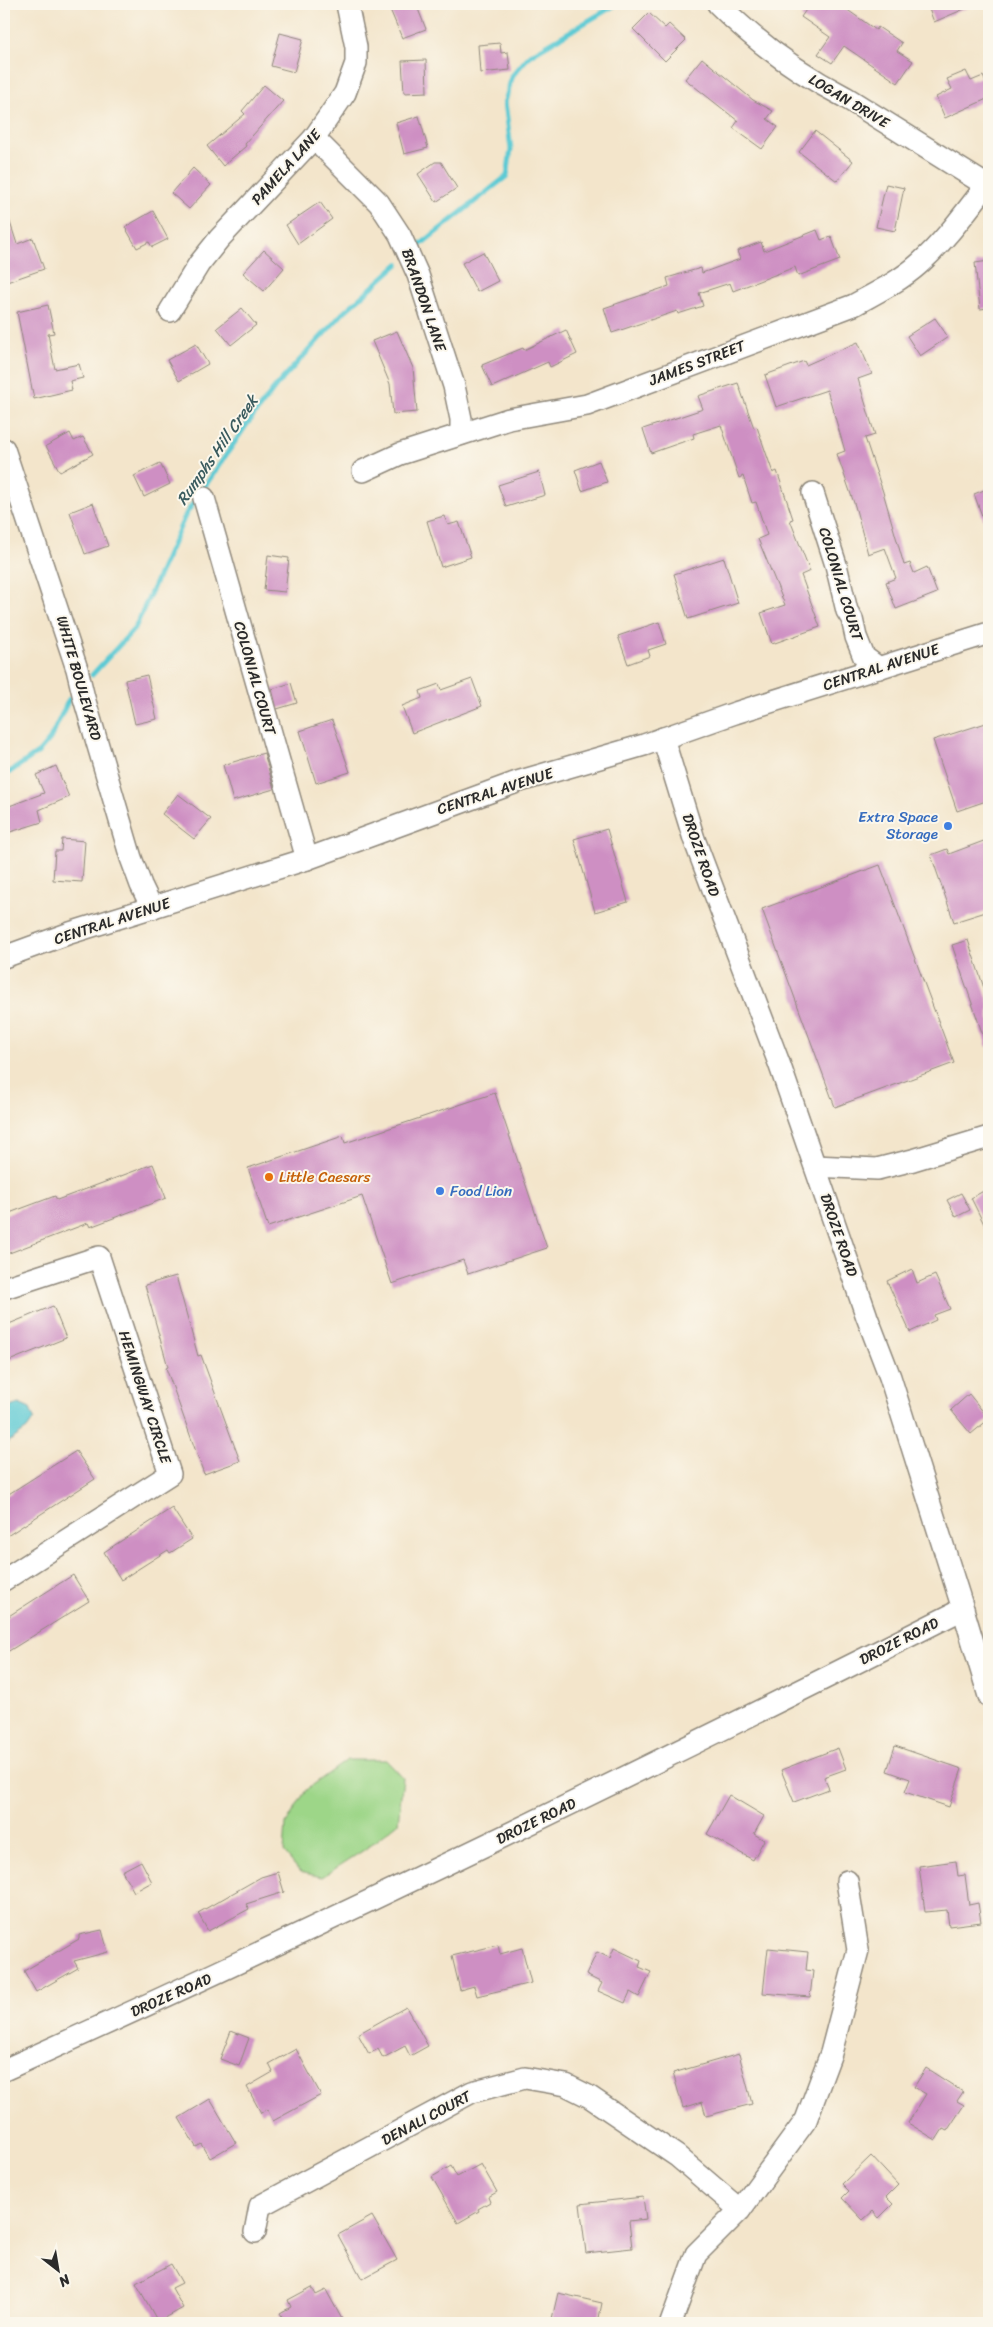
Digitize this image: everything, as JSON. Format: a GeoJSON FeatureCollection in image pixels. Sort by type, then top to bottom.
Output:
{"type":"FeatureCollection","features":[{"type":"Feature","properties":{"kind":"street","name":"PAMELA LANE"},"geometry":{"type":"LineString","coordinates":[[170,311],[199,264],[219,239],[314,138],[345,93],[356,64],[354,28],[347,4]]}},
{"type":"Feature","properties":{"kind":"street","name":"LOGAN DRIVE"},"geometry":{"type":"LineString","coordinates":[[718,4],[765,46],[794,66],[988,184]]}},
{"type":"Feature","properties":{"kind":"street","name":"BRANDON LANE"},"geometry":{"type":"LineString","coordinates":[[314,138],[379,203],[400,235],[418,275],[454,386],[461,419],[461,434]]}},
{"type":"Feature","properties":{"kind":"street","name":"JAMES STREET"},"geometry":{"type":"LineString","coordinates":[[363,471],[400,454],[518,417],[587,405],[854,305],[888,287],[918,265],[942,241],[988,184]]}},
{"type":"Feature","properties":{"kind":"street","name":"WHITE BOULEVARD"},"geometry":{"type":"LineString","coordinates":[[4,449],[77,668],[131,858],[141,886],[152,908]]}},
{"type":"Feature","properties":{"kind":"street","name":"COLONIAL COURT"},"geometry":{"type":"LineString","coordinates":[[813,493],[856,637],[864,657],[879,668]]}},
{"type":"Feature","properties":{"kind":"street","name":"COLONIAL COURT"},"geometry":{"type":"LineString","coordinates":[[204,498],[307,859]]}},
{"type":"Feature","properties":{"kind":"street","name":"CENTRAL AVENUE"},"geometry":{"type":"LineString","coordinates":[[4,957],[70,933],[307,859],[517,782],[644,745],[989,633]]}},
{"type":"Feature","properties":{"kind":"street","name":"DROZE ROAD"},"geometry":{"type":"LineString","coordinates":[[4,2070],[277,1946],[677,1753],[962,1609],[890,1377],[779,1063],[694,839],[663,738]]}},
{"type":"Feature","properties":{"kind":"street"},"geometry":{"type":"LineString","coordinates":[[815,1166],[877,1169],[989,1137]]}},
{"type":"Feature","properties":{"kind":"street","name":"HEMINGWAY CIRCLE"},"geometry":{"type":"LineString","coordinates":[[4,1288],[99,1257],[170,1474],[4,1580]]}},
{"type":"Feature","properties":{"kind":"street"},"geometry":{"type":"LineString","coordinates":[[962,1609],[989,1696]]}},
{"type":"Feature","properties":{"kind":"street"},"geometry":{"type":"LineString","coordinates":[[671,2323],[696,2254],[740,2210],[806,2120],[831,2053],[858,1950],[847,1881]]}},
{"type":"Feature","properties":{"kind":"street","name":"DENALI COURT"},"geometry":{"type":"LineString","coordinates":[[255,2232],[260,2206],[472,2092],[525,2078],[566,2085],[590,2097],[677,2156],[740,2210]]}},
{"type":"Feature","properties":{"kind":"green space"},"geometry":{"type":"Polygon","coordinates":[[[347,1760],[386,1760],[403,1778],[398,1823],[364,1850],[322,1877],[300,1872],[284,1852],[286,1824],[306,1790],[347,1760]]]}},
{"type":"Feature","properties":{"kind":"water"},"geometry":{"type":"Polygon","coordinates":[[[19,1404],[30,1409],[34,1419],[27,1429],[4,1445],[4,1409],[19,1404]]]}},
{"type":"Feature","properties":{"kind":"building"},"geometry":{"type":"Polygon","coordinates":[[[396,4],[416,4],[426,29],[402,38],[389,7],[396,4]]]}},
{"type":"Feature","properties":{"kind":"building"},"geometry":{"type":"Polygon","coordinates":[[[810,4],[839,4],[876,30],[878,27],[902,43],[897,51],[913,61],[898,83],[844,46],[832,63],[818,54],[830,37],[801,17],[810,4]]]}},
{"type":"Feature","properties":{"kind":"building"},"geometry":{"type":"Polygon","coordinates":[[[927,4],[976,4],[934,22],[927,4]]]}},
{"type":"Feature","properties":{"kind":"building"},"geometry":{"type":"Polygon","coordinates":[[[649,13],[665,28],[669,24],[686,40],[665,61],[633,29],[649,13]]]}},
{"type":"Feature","properties":{"kind":"building"},"geometry":{"type":"Polygon","coordinates":[[[280,33],[303,39],[294,72],[271,66],[280,33]]]}},
{"type":"Feature","properties":{"kind":"building"},"geometry":{"type":"Polygon","coordinates":[[[500,43],[501,53],[508,52],[510,70],[480,73],[478,45],[500,43]]]}},
{"type":"Feature","properties":{"kind":"building"},"geometry":{"type":"Polygon","coordinates":[[[702,58],[753,100],[773,111],[767,119],[778,127],[762,149],[733,128],[738,121],[685,79],[702,58]]]}},
{"type":"Feature","properties":{"kind":"building"},"geometry":{"type":"Polygon","coordinates":[[[426,60],[427,92],[404,93],[402,61],[426,60]]]}},
{"type":"Feature","properties":{"kind":"building"},"geometry":{"type":"Polygon","coordinates":[[[966,71],[971,81],[983,76],[989,90],[989,98],[945,118],[936,97],[952,89],[947,79],[966,71]]]}},
{"type":"Feature","properties":{"kind":"building"},"geometry":{"type":"Polygon","coordinates":[[[264,85],[283,101],[245,144],[246,146],[223,166],[207,146],[245,114],[242,111],[264,85]]]}},
{"type":"Feature","properties":{"kind":"building"},"geometry":{"type":"Polygon","coordinates":[[[419,116],[428,148],[404,154],[396,123],[419,116]]]}},
{"type":"Feature","properties":{"kind":"building"},"geometry":{"type":"Polygon","coordinates":[[[815,131],[853,161],[837,181],[799,152],[815,131]]]}},
{"type":"Feature","properties":{"kind":"building"},"geometry":{"type":"Polygon","coordinates":[[[435,162],[441,162],[457,188],[436,202],[418,174],[435,162]]]}},
{"type":"Feature","properties":{"kind":"building"},"geometry":{"type":"Polygon","coordinates":[[[193,168],[211,185],[189,209],[171,193],[193,168]]]}},
{"type":"Feature","properties":{"kind":"building"},"geometry":{"type":"Polygon","coordinates":[[[886,184],[904,188],[895,231],[876,227],[886,184]]]}},
{"type":"Feature","properties":{"kind":"building"},"geometry":{"type":"Polygon","coordinates":[[[320,202],[332,219],[298,244],[286,225],[320,202]]]}},
{"type":"Feature","properties":{"kind":"building"},"geometry":{"type":"Polygon","coordinates":[[[6,210],[17,244],[33,238],[44,269],[4,283],[4,211],[6,210]]]}},
{"type":"Feature","properties":{"kind":"building"},"geometry":{"type":"Polygon","coordinates":[[[153,211],[168,239],[152,247],[149,242],[137,248],[125,227],[153,211]]]}},
{"type":"Feature","properties":{"kind":"building"},"geometry":{"type":"Polygon","coordinates":[[[817,230],[821,240],[831,236],[840,260],[798,276],[795,267],[733,291],[730,283],[699,293],[703,306],[678,314],[677,311],[612,333],[604,308],[669,286],[667,278],[701,268],[702,273],[740,259],[737,251],[761,242],[764,251],[817,230]]]}},
{"type":"Feature","properties":{"kind":"building"},"geometry":{"type":"Polygon","coordinates":[[[264,250],[284,268],[264,291],[243,273],[264,250]]]}},
{"type":"Feature","properties":{"kind":"building"},"geometry":{"type":"Polygon","coordinates":[[[483,252],[498,281],[477,292],[462,263],[483,252]]]}},
{"type":"Feature","properties":{"kind":"building"},"geometry":{"type":"Polygon","coordinates":[[[989,261],[989,308],[980,309],[975,263],[989,261]]]}},
{"type":"Feature","properties":{"kind":"building"},"geometry":{"type":"Polygon","coordinates":[[[48,305],[54,333],[48,334],[55,369],[79,364],[83,378],[70,381],[72,390],[34,399],[17,312],[48,305]]]}},
{"type":"Feature","properties":{"kind":"building"},"geometry":{"type":"Polygon","coordinates":[[[242,308],[256,325],[231,345],[217,328],[242,308]]]}},
{"type":"Feature","properties":{"kind":"building"},"geometry":{"type":"Polygon","coordinates":[[[935,318],[948,337],[920,356],[907,336],[935,318]]]}},
{"type":"Feature","properties":{"kind":"building"},"geometry":{"type":"Polygon","coordinates":[[[566,330],[577,354],[550,367],[548,362],[492,387],[482,365],[523,348],[524,350],[566,330]]]}},
{"type":"Feature","properties":{"kind":"building"},"geometry":{"type":"Polygon","coordinates":[[[397,331],[413,368],[417,412],[393,414],[390,384],[372,341],[397,331]]]}},
{"type":"Feature","properties":{"kind":"building"},"geometry":{"type":"Polygon","coordinates":[[[858,342],[872,374],[858,379],[875,435],[865,438],[904,565],[910,563],[914,573],[927,567],[937,593],[896,609],[886,582],[896,578],[885,548],[868,554],[855,506],[837,454],[845,451],[827,390],[776,407],[765,375],[804,361],[806,365],[858,342]]]}},
{"type":"Feature","properties":{"kind":"building"},"geometry":{"type":"Polygon","coordinates":[[[196,344],[208,364],[179,381],[167,360],[196,344]]]}},
{"type":"Feature","properties":{"kind":"building"},"geometry":{"type":"Polygon","coordinates":[[[738,383],[754,428],[757,427],[773,473],[777,471],[793,519],[790,520],[810,571],[801,575],[820,627],[772,644],[761,613],[785,605],[758,539],[767,535],[756,502],[752,503],[743,476],[739,478],[721,425],[693,434],[694,438],[651,453],[643,429],[703,409],[698,396],[738,383]]]}},
{"type":"Feature","properties":{"kind":"building"},"geometry":{"type":"Polygon","coordinates":[[[70,433],[74,441],[83,437],[93,454],[60,472],[46,446],[70,433]]]}},
{"type":"Feature","properties":{"kind":"building"},"geometry":{"type":"Polygon","coordinates":[[[599,461],[607,482],[582,491],[575,470],[599,461]]]}},
{"type":"Feature","properties":{"kind":"building"},"geometry":{"type":"Polygon","coordinates":[[[160,463],[170,484],[144,497],[134,476],[160,463]]]}},
{"type":"Feature","properties":{"kind":"building"},"geometry":{"type":"Polygon","coordinates":[[[539,472],[545,495],[506,507],[498,485],[539,472]]]}},
{"type":"Feature","properties":{"kind":"building"},"geometry":{"type":"Polygon","coordinates":[[[989,488],[989,531],[988,532],[974,494],[989,488]]]}},
{"type":"Feature","properties":{"kind":"building"},"geometry":{"type":"Polygon","coordinates":[[[93,503],[108,546],[85,554],[70,512],[93,503]]]}},
{"type":"Feature","properties":{"kind":"building"},"geometry":{"type":"Polygon","coordinates":[[[444,516],[448,525],[459,522],[471,557],[441,567],[427,521],[444,516]]]}},
{"type":"Feature","properties":{"kind":"building"},"geometry":{"type":"Polygon","coordinates":[[[268,555],[289,558],[285,592],[264,590],[268,555]]]}},
{"type":"Feature","properties":{"kind":"building"},"geometry":{"type":"Polygon","coordinates":[[[724,558],[738,603],[688,619],[674,574],[724,558]]]}},
{"type":"Feature","properties":{"kind":"building"},"geometry":{"type":"Polygon","coordinates":[[[659,622],[666,644],[648,650],[650,656],[628,664],[618,636],[659,622]]]}},
{"type":"Feature","properties":{"kind":"building"},"geometry":{"type":"Polygon","coordinates":[[[147,675],[157,719],[135,724],[125,680],[147,675]]]}},
{"type":"Feature","properties":{"kind":"building"},"geometry":{"type":"Polygon","coordinates":[[[472,679],[482,706],[412,733],[402,706],[422,698],[420,691],[439,684],[441,690],[472,679]]]}},
{"type":"Feature","properties":{"kind":"building"},"geometry":{"type":"Polygon","coordinates":[[[291,683],[297,703],[277,709],[272,689],[291,683]]]}},
{"type":"Feature","properties":{"kind":"building"},"geometry":{"type":"Polygon","coordinates":[[[332,720],[350,772],[316,783],[300,731],[332,720]]]}},
{"type":"Feature","properties":{"kind":"building"},"geometry":{"type":"Polygon","coordinates":[[[989,722],[989,800],[957,811],[933,740],[989,722]]]}},
{"type":"Feature","properties":{"kind":"building"},"geometry":{"type":"Polygon","coordinates":[[[264,753],[274,789],[233,801],[223,765],[264,753]]]}},
{"type":"Feature","properties":{"kind":"building"},"geometry":{"type":"Polygon","coordinates":[[[56,766],[69,797],[39,810],[42,822],[4,834],[4,808],[44,793],[36,775],[56,766]]]}},
{"type":"Feature","properties":{"kind":"building"},"geometry":{"type":"Polygon","coordinates":[[[178,794],[211,819],[194,839],[162,814],[178,794]]]}},
{"type":"Feature","properties":{"kind":"building"},"geometry":{"type":"Polygon","coordinates":[[[607,829],[628,902],[595,912],[574,839],[607,829]]]}},
{"type":"Feature","properties":{"kind":"building"},"geometry":{"type":"Polygon","coordinates":[[[62,839],[85,841],[82,882],[53,880],[55,851],[61,851],[62,839]]]}},
{"type":"Feature","properties":{"kind":"building"},"geometry":{"type":"Polygon","coordinates":[[[989,839],[989,911],[954,922],[931,855],[947,849],[949,854],[989,839]]]}},
{"type":"Feature","properties":{"kind":"building"},"geometry":{"type":"Polygon","coordinates":[[[880,865],[954,1063],[835,1107],[762,909],[880,865]]]}},
{"type":"Feature","properties":{"kind":"building"},"geometry":{"type":"Polygon","coordinates":[[[968,940],[989,1003],[989,1046],[987,1047],[952,945],[968,940]]]}},
{"type":"Feature","properties":{"kind":"building"},"geometry":{"type":"Polygon","coordinates":[[[495,1093],[547,1248],[468,1274],[463,1260],[392,1284],[362,1196],[268,1227],[248,1168],[343,1136],[345,1143],[495,1093]]]}},
{"type":"Feature","properties":{"kind":"building"},"geometry":{"type":"Polygon","coordinates":[[[153,1164],[166,1198],[90,1227],[88,1223],[4,1255],[4,1215],[55,1196],[57,1200],[153,1164]]]}},
{"type":"Feature","properties":{"kind":"building"},"geometry":{"type":"Polygon","coordinates":[[[989,1188],[989,1234],[971,1198],[989,1188]]]}},
{"type":"Feature","properties":{"kind":"building"},"geometry":{"type":"Polygon","coordinates":[[[961,1193],[970,1210],[956,1217],[947,1200],[961,1193]]]}},
{"type":"Feature","properties":{"kind":"building"},"geometry":{"type":"Polygon","coordinates":[[[912,1269],[917,1283],[935,1275],[950,1309],[934,1315],[936,1320],[910,1332],[887,1281],[912,1269]]]}},
{"type":"Feature","properties":{"kind":"building"},"geometry":{"type":"Polygon","coordinates":[[[176,1276],[198,1356],[201,1355],[240,1461],[204,1474],[166,1368],[168,1367],[145,1285],[176,1276]]]}},
{"type":"Feature","properties":{"kind":"building"},"geometry":{"type":"Polygon","coordinates":[[[53,1306],[66,1338],[4,1363],[4,1326],[53,1306]]]}},
{"type":"Feature","properties":{"kind":"building"},"geometry":{"type":"Polygon","coordinates":[[[969,1394],[989,1419],[971,1434],[951,1410],[969,1394]]]}},
{"type":"Feature","properties":{"kind":"building"},"geometry":{"type":"Polygon","coordinates":[[[76,1451],[95,1479],[4,1538],[4,1497],[76,1451]]]}},
{"type":"Feature","properties":{"kind":"building"},"geometry":{"type":"Polygon","coordinates":[[[172,1508],[192,1539],[170,1553],[168,1550],[121,1580],[104,1552],[172,1508]]]}},
{"type":"Feature","properties":{"kind":"building"},"geometry":{"type":"Polygon","coordinates":[[[73,1575],[89,1601],[4,1654],[4,1619],[73,1575]]]}},
{"type":"Feature","properties":{"kind":"building"},"geometry":{"type":"Polygon","coordinates":[[[895,1746],[962,1769],[949,1807],[905,1792],[910,1779],[887,1771],[895,1746]]]}},
{"type":"Feature","properties":{"kind":"building"},"geometry":{"type":"Polygon","coordinates":[[[838,1748],[846,1769],[824,1777],[829,1789],[794,1802],[781,1770],[838,1748]]]}},
{"type":"Feature","properties":{"kind":"building"},"geometry":{"type":"Polygon","coordinates":[[[729,1795],[764,1816],[754,1834],[764,1840],[753,1860],[707,1834],[729,1795]]]}},
{"type":"Feature","properties":{"kind":"building"},"geometry":{"type":"Polygon","coordinates":[[[141,1861],[152,1882],[134,1892],[122,1871],[141,1861]]]}},
{"type":"Feature","properties":{"kind":"building"},"geometry":{"type":"Polygon","coordinates":[[[956,1861],[958,1876],[965,1875],[969,1905],[978,1903],[981,1922],[949,1926],[947,1910],[925,1912],[919,1866],[956,1861]]]}},
{"type":"Feature","properties":{"kind":"building"},"geometry":{"type":"Polygon","coordinates":[[[278,1872],[284,1892],[246,1904],[249,1909],[208,1931],[198,1913],[261,1877],[278,1872]]]}},
{"type":"Feature","properties":{"kind":"building"},"geometry":{"type":"Polygon","coordinates":[[[102,1930],[108,1952],[74,1961],[78,1968],[36,1992],[24,1971],[79,1939],[79,1935],[102,1930]]]}},
{"type":"Feature","properties":{"kind":"building"},"geometry":{"type":"Polygon","coordinates":[[[498,1945],[500,1954],[522,1948],[531,1983],[477,1996],[474,1986],[460,1990],[452,1956],[498,1945]]]}},
{"type":"Feature","properties":{"kind":"building"},"geometry":{"type":"Polygon","coordinates":[[[614,1948],[641,1961],[639,1967],[651,1972],[639,1997],[630,1992],[625,2003],[598,1991],[602,1983],[586,1975],[597,1952],[610,1958],[614,1948]]]}},
{"type":"Feature","properties":{"kind":"building"},"geometry":{"type":"Polygon","coordinates":[[[768,1948],[808,1952],[806,1970],[813,1971],[810,1997],[763,1993],[768,1948]]]}},
{"type":"Feature","properties":{"kind":"building"},"geometry":{"type":"Polygon","coordinates":[[[406,2007],[428,2046],[410,2056],[405,2046],[383,2058],[378,2049],[369,2054],[358,2034],[406,2007]]]}},
{"type":"Feature","properties":{"kind":"building"},"geometry":{"type":"Polygon","coordinates":[[[231,2031],[249,2038],[239,2066],[220,2059],[231,2031]]]}},
{"type":"Feature","properties":{"kind":"building"},"geometry":{"type":"Polygon","coordinates":[[[296,2049],[321,2095],[273,2121],[267,2109],[261,2113],[247,2087],[273,2072],[269,2064],[296,2049]]]}},
{"type":"Feature","properties":{"kind":"building"},"geometry":{"type":"Polygon","coordinates":[[[739,2054],[752,2104],[706,2116],[702,2102],[683,2108],[673,2073],[739,2054]]]}},
{"type":"Feature","properties":{"kind":"building"},"geometry":{"type":"Polygon","coordinates":[[[926,2068],[963,2092],[957,2101],[964,2105],[947,2131],[943,2129],[936,2140],[908,2123],[926,2094],[914,2087],[926,2068]]]}},
{"type":"Feature","properties":{"kind":"building"},"geometry":{"type":"Polygon","coordinates":[[[210,2099],[236,2143],[210,2158],[202,2144],[196,2147],[179,2118],[210,2099]]]}},
{"type":"Feature","properties":{"kind":"building"},"geometry":{"type":"Polygon","coordinates":[[[871,2156],[898,2185],[886,2197],[893,2204],[879,2218],[873,2211],[863,2220],[842,2198],[849,2191],[842,2184],[871,2156]]]}},
{"type":"Feature","properties":{"kind":"building"},"geometry":{"type":"Polygon","coordinates":[[[481,2164],[497,2192],[488,2197],[490,2202],[478,2209],[479,2211],[458,2223],[432,2177],[451,2166],[457,2177],[481,2164]]]}},
{"type":"Feature","properties":{"kind":"building"},"geometry":{"type":"Polygon","coordinates":[[[643,2197],[646,2219],[629,2221],[632,2248],[586,2253],[580,2204],[643,2197]]]}},
{"type":"Feature","properties":{"kind":"building"},"geometry":{"type":"Polygon","coordinates":[[[372,2216],[397,2260],[362,2279],[338,2235],[372,2216]]]}},
{"type":"Feature","properties":{"kind":"building"},"geometry":{"type":"Polygon","coordinates":[[[171,2264],[182,2283],[172,2288],[183,2308],[158,2322],[136,2283],[171,2264]]]}},
{"type":"Feature","properties":{"kind":"building"},"geometry":{"type":"Polygon","coordinates":[[[312,2287],[316,2295],[326,2290],[344,2323],[286,2323],[280,2313],[291,2307],[288,2300],[312,2287]]]}},
{"type":"Feature","properties":{"kind":"building"},"geometry":{"type":"Polygon","coordinates":[[[558,2293],[602,2303],[598,2323],[551,2323],[558,2293]]]}},
{"type":"Feature","properties":{"kind":"waterway","name":"Rumphs Hill Creek"},"geometry":{"type":"LineString","coordinates":[[420,245],[507,176],[511,149],[505,102],[512,76],[530,55],[617,4]]}},
{"type":"Feature","properties":{"kind":"waterway","name":"Rumphs Hill Creek"},"geometry":{"type":"LineString","coordinates":[[92,675],[135,628],[186,514],[245,427],[277,385],[343,313],[398,264]]}},
{"type":"Feature","properties":{"kind":"waterway","name":"Rumphs Hill Creek"},"geometry":{"type":"LineString","coordinates":[[4,776],[39,752],[50,739],[69,699]]}},
{"type":"Feature","properties":{"kind":"place","name":"Extra Space Storage"},"geometry":{"type":"Point","coordinates":[948,826]}},
{"type":"Feature","properties":{"kind":"place","name":"Little Caesars"},"geometry":{"type":"Point","coordinates":[269,1177]}},
{"type":"Feature","properties":{"kind":"place","name":"Food Lion"},"geometry":{"type":"Point","coordinates":[440,1191]}}]}
